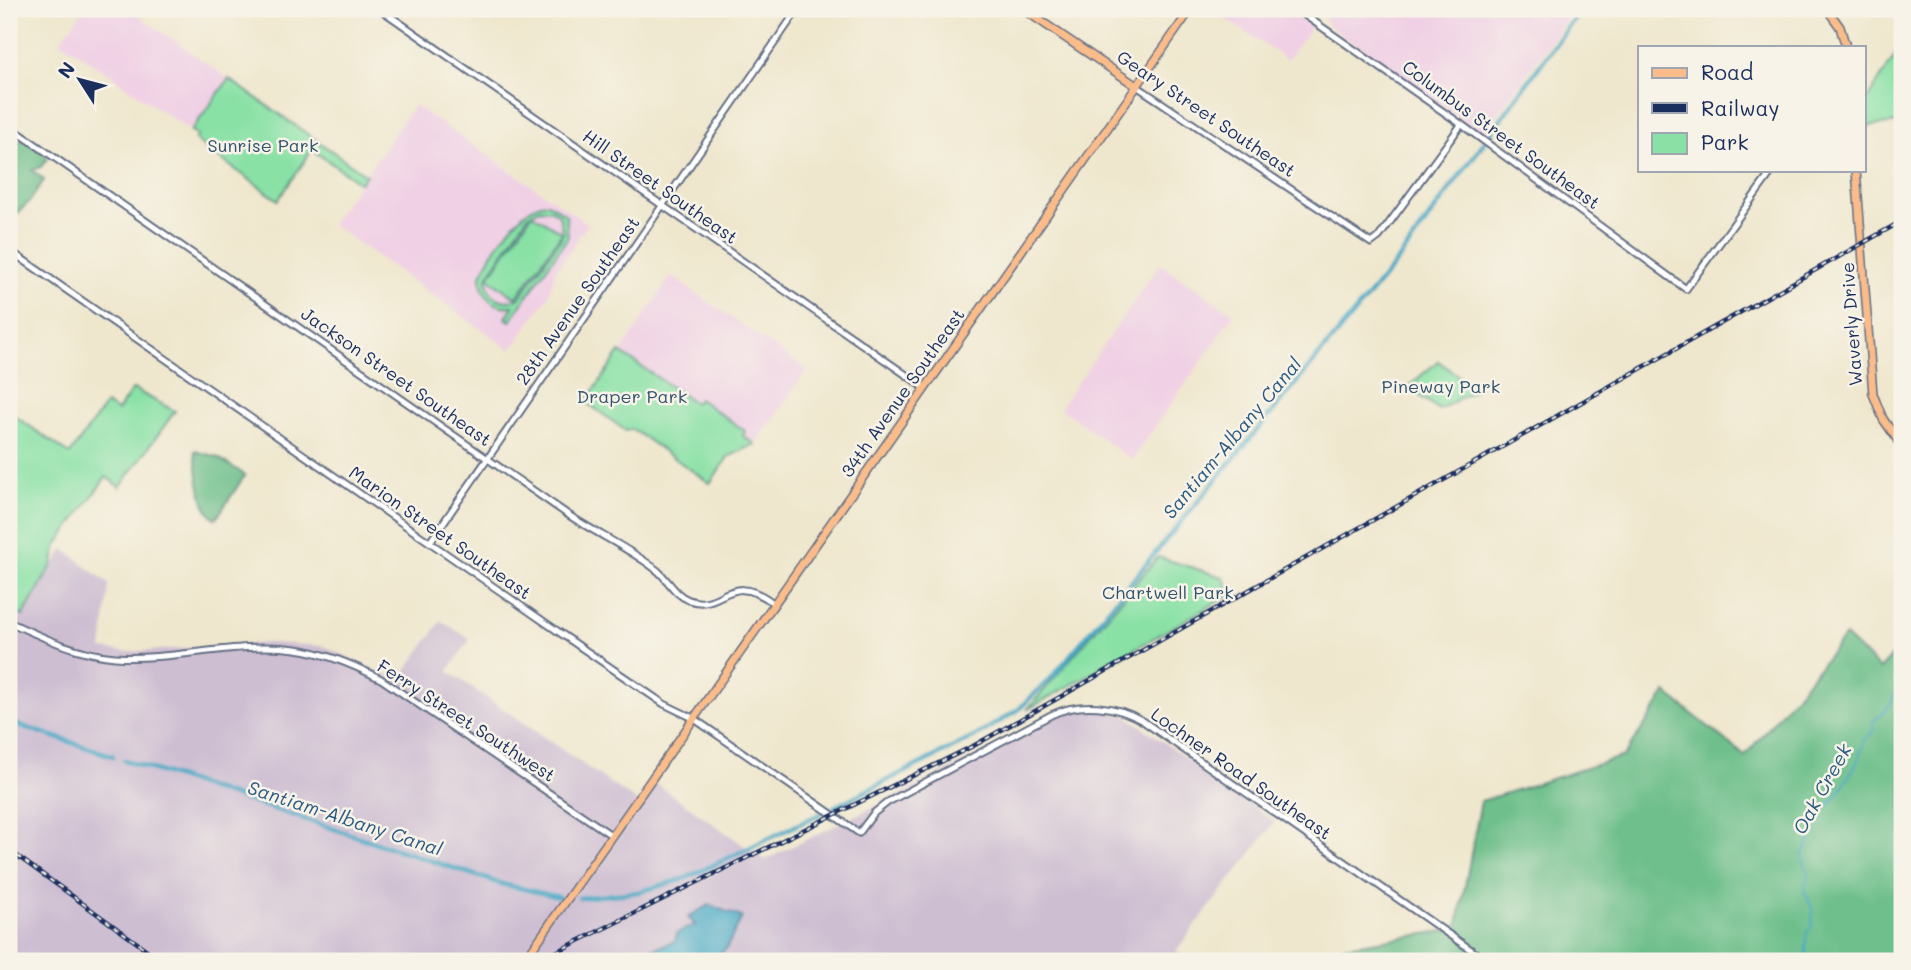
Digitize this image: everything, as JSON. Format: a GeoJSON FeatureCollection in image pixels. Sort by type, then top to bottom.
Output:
{"type":"FeatureCollection","features":[{"type":"Feature","properties":{"kind":"main road","name":"Geary Street Southeast"},"geometry":{"type":"LineString","coordinates":[[1023,9],[1135,85]]}},
{"type":"Feature","properties":{"kind":"main road","name":"34th Avenue Southeast"},"geometry":{"type":"LineString","coordinates":[[524,961],[1135,85],[1191,9]]}},
{"type":"Feature","properties":{"kind":"main road"},"geometry":{"type":"LineString","coordinates":[[1827,9],[1840,27],[1846,46]]}},
{"type":"Feature","properties":{"kind":"main road","name":"Waverly Drive"},"geometry":{"type":"LineString","coordinates":[[1856,172],[1873,394],[1895,439],[1902,446]]}},
{"type":"Feature","properties":{"kind":"street","name":"Hill Street Southeast"},"geometry":{"type":"LineString","coordinates":[[380,9],[925,388]]}},
{"type":"Feature","properties":{"kind":"street","name":"28th Avenue Southeast"},"geometry":{"type":"LineString","coordinates":[[430,542],[798,9]]}},
{"type":"Feature","properties":{"kind":"street","name":"Columbus Street Southeast"},"geometry":{"type":"LineString","coordinates":[[1296,9],[1686,289],[1772,172]]}},
{"type":"Feature","properties":{"kind":"street","name":"Geary Street Southeast"},"geometry":{"type":"LineString","coordinates":[[1135,85],[1373,243],[1461,125]]}},
{"type":"Feature","properties":{"kind":"street","name":"Jackson Street Southeast"},"geometry":{"type":"LineString","coordinates":[[9,127],[487,458],[659,572],[686,599],[706,601],[729,591],[746,589],[774,603]]}},
{"type":"Feature","properties":{"kind":"street","name":"Marion Street Southeast"},"geometry":{"type":"LineString","coordinates":[[9,250],[654,698],[693,718],[859,834]]}},
{"type":"Feature","properties":{"kind":"street","name":"Ferry Street Southwest"},"geometry":{"type":"LineString","coordinates":[[9,622],[50,641],[112,657],[175,657],[256,648],[296,649],[354,665],[381,678],[611,835]]}},
{"type":"Feature","properties":{"kind":"street","name":"Lochner Road Southeast"},"geometry":{"type":"LineString","coordinates":[[859,834],[874,813],[888,802],[1051,715],[1070,707],[1109,708],[1143,721],[1487,961]]}},
{"type":"Feature","properties":{"kind":"shaded area"},"geometry":{"type":"Polygon","coordinates":[[[84,9],[129,9],[229,79],[191,131],[60,41],[84,9]]]}},
{"type":"Feature","properties":{"kind":"shaded area"},"geometry":{"type":"Polygon","coordinates":[[[1211,9],[1288,9],[1312,26],[1287,60],[1211,9]]]}},
{"type":"Feature","properties":{"kind":"shaded area"},"geometry":{"type":"Polygon","coordinates":[[[1332,9],[1574,9],[1481,136],[1326,24],[1325,19],[1332,9]]]}},
{"type":"Feature","properties":{"kind":"shaded area"},"geometry":{"type":"Polygon","coordinates":[[[414,105],[588,224],[555,272],[548,297],[511,350],[331,224],[414,105]]]}},
{"type":"Feature","properties":{"kind":"shaded area"},"geometry":{"type":"Polygon","coordinates":[[[1160,264],[1234,314],[1132,460],[1060,408],[1160,264]]]}},
{"type":"Feature","properties":{"kind":"shaded area"},"geometry":{"type":"Polygon","coordinates":[[[671,276],[807,370],[755,444],[621,352],[671,276]]]}},
{"type":"Feature","properties":{"kind":"shaded area"},"geometry":{"type":"Polygon","coordinates":[[[64,549],[109,584],[102,649],[129,652],[269,643],[324,646],[399,681],[441,621],[470,639],[448,671],[639,803],[655,783],[765,860],[1069,711],[1099,707],[1127,716],[1275,822],[1176,951],[1191,961],[9,961],[9,615],[16,618],[64,549]]]}},
{"type":"Feature","properties":{"kind":"green space"},"geometry":{"type":"Polygon","coordinates":[[[1902,45],[1902,123],[1866,126],[1866,101],[1902,45]]]}},
{"type":"Feature","properties":{"kind":"green space","name":"Sunrise Park"},"geometry":{"type":"Polygon","coordinates":[[[229,79],[366,175],[360,183],[312,150],[278,200],[204,147],[195,139],[198,135],[191,131],[229,79]]]}},
{"type":"Feature","properties":{"kind":"green space"},"geometry":{"type":"Polygon","coordinates":[[[22,137],[48,158],[41,167],[32,170],[44,180],[30,201],[10,220],[9,155],[22,137]]]}},
{"type":"Feature","properties":{"kind":"green space"},"geometry":{"type":"Polygon","coordinates":[[[548,203],[566,215],[568,237],[510,321],[506,318],[513,306],[499,305],[489,299],[483,289],[481,275],[509,230],[538,205],[548,203]],[[539,209],[527,217],[487,277],[489,289],[496,298],[507,301],[519,298],[561,238],[562,233],[516,298],[488,278],[532,214],[563,233],[559,215],[552,210],[539,209]]]}},
{"type":"Feature","properties":{"kind":"green space","name":"Draper Park"},"geometry":{"type":"Polygon","coordinates":[[[620,352],[695,403],[699,399],[745,431],[743,436],[755,444],[728,457],[710,483],[632,429],[626,431],[586,402],[620,352]]]}},
{"type":"Feature","properties":{"kind":"green space","name":"Pineway Park"},"geometry":{"type":"Polygon","coordinates":[[[1438,361],[1476,389],[1439,410],[1408,387],[1438,361]]]}},
{"type":"Feature","properties":{"kind":"green space"},"geometry":{"type":"Polygon","coordinates":[[[133,389],[175,411],[120,487],[106,477],[57,545],[52,565],[23,616],[9,610],[9,412],[70,454],[106,404],[117,411],[133,389]]]}},
{"type":"Feature","properties":{"kind":"green space"},"geometry":{"type":"Polygon","coordinates":[[[195,451],[217,457],[245,475],[216,519],[210,514],[202,498],[195,451]]]}},
{"type":"Feature","properties":{"kind":"green space","name":"Chartwell Park"},"geometry":{"type":"Polygon","coordinates":[[[1158,557],[1223,577],[1231,594],[1027,710],[1158,557]]]}},
{"type":"Feature","properties":{"kind":"green space"},"geometry":{"type":"Polygon","coordinates":[[[1845,636],[1880,669],[1902,645],[1902,961],[1332,961],[1340,947],[1457,929],[1481,801],[1624,756],[1666,693],[1745,756],[1845,636]]]}},
{"type":"Feature","properties":{"kind":"water"},"geometry":{"type":"Polygon","coordinates":[[[709,905],[742,917],[726,949],[712,961],[702,953],[693,961],[628,961],[640,957],[644,951],[675,941],[677,933],[695,925],[688,917],[709,905]]]}},
{"type":"Feature","properties":{"kind":"waterway","name":"Santiam-Albany Canal"},"geometry":{"type":"LineString","coordinates":[[834,807],[976,736],[1018,710],[1054,675],[1399,259],[1581,9]]}},
{"type":"Feature","properties":{"kind":"waterway","name":"Oak Creek"},"geometry":{"type":"LineString","coordinates":[[1806,961],[1806,934],[1812,926],[1813,910],[1804,890],[1809,876],[1802,856],[1824,809],[1837,796],[1858,761],[1864,740],[1873,732],[1873,722],[1888,708],[1902,681]]}},
{"type":"Feature","properties":{"kind":"waterway","name":"Santiam-Albany Canal"},"geometry":{"type":"LineString","coordinates":[[9,722],[113,756]]}},
{"type":"Feature","properties":{"kind":"waterway","name":"Santiam-Albany Canal"},"geometry":{"type":"LineString","coordinates":[[124,760],[502,884],[559,897]]}},
{"type":"Feature","properties":{"kind":"waterway","name":"Santiam-Albany Canal"},"geometry":{"type":"LineString","coordinates":[[579,898],[638,892],[684,879],[820,814]]}},
{"type":"Feature","properties":{"kind":"railway"},"geometry":{"type":"LineString","coordinates":[[538,961],[975,745],[1902,221]]}},
{"type":"Feature","properties":{"kind":"railway"},"geometry":{"type":"LineString","coordinates":[[9,850],[162,961]]}}]}
